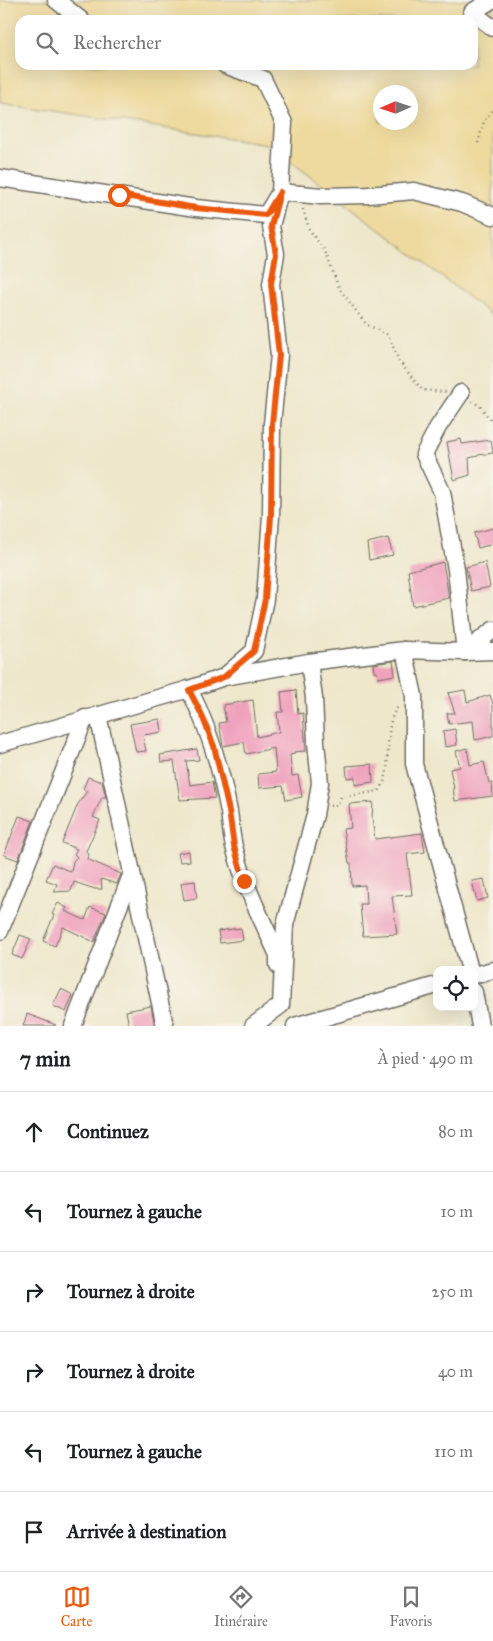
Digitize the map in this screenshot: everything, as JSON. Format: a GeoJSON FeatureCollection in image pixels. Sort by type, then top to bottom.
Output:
{"type":"FeatureCollection","features":[{"type":"Feature","properties":{"kind":"street"},"geometry":{"type":"LineString","coordinates":[[56,0],[75,15]]}},
{"type":"Feature","properties":{"kind":"street"},"geometry":{"type":"LineString","coordinates":[[476,15],[472,12],[492,0]]}},
{"type":"Feature","properties":{"kind":"street"},"geometry":{"type":"LineString","coordinates":[[478,17],[493,28]]}},
{"type":"Feature","properties":{"kind":"street"},"geometry":{"type":"LineString","coordinates":[[224,677],[254,651],[265,599],[271,516],[272,424],[279,355],[271,284],[276,254],[271,226],[280,192],[284,123],[263,79],[239,70]]}},
{"type":"Feature","properties":{"kind":"street"},"geometry":{"type":"LineString","coordinates":[[0,178],[196,208],[266,215],[280,192]]}},
{"type":"Feature","properties":{"kind":"street"},"geometry":{"type":"LineString","coordinates":[[280,192],[321,196],[368,195],[414,191],[462,203],[493,216]]}},
{"type":"Feature","properties":{"kind":"street"},"geometry":{"type":"LineString","coordinates":[[461,393],[438,427],[424,454],[442,492],[456,569],[465,652]]}},
{"type":"Feature","properties":{"kind":"street"},"geometry":{"type":"LineString","coordinates":[[465,652],[493,630]]}},
{"type":"Feature","properties":{"kind":"street"},"geometry":{"type":"LineString","coordinates":[[404,650],[414,696],[414,764],[469,966]]}},
{"type":"Feature","properties":{"kind":"street"},"geometry":{"type":"LineString","coordinates":[[0,744],[92,716],[189,690],[224,677],[309,662],[404,650],[493,651]]}},
{"type":"Feature","properties":{"kind":"street"},"geometry":{"type":"LineString","coordinates":[[281,1005],[285,925],[314,815],[320,783],[314,698],[309,662]]}},
{"type":"Feature","properties":{"kind":"street"},"geometry":{"type":"LineString","coordinates":[[189,690],[201,713],[214,746],[229,811],[234,846],[244,881],[278,955],[281,1005]]}},
{"type":"Feature","properties":{"kind":"street"},"geometry":{"type":"LineString","coordinates":[[92,716],[132,873],[165,1026]]}},
{"type":"Feature","properties":{"kind":"street"},"geometry":{"type":"LineString","coordinates":[[0,931],[92,716]]}},
{"type":"Feature","properties":{"kind":"street"},"geometry":{"type":"LineString","coordinates":[[73,1026],[132,873]]}},
{"type":"Feature","properties":{"kind":"street"},"geometry":{"type":"LineString","coordinates":[[478,974],[493,970]]}},
{"type":"Feature","properties":{"kind":"street"},"geometry":{"type":"LineString","coordinates":[[294,1026],[433,986]]}},
{"type":"Feature","properties":{"kind":"street"},"geometry":{"type":"LineString","coordinates":[[253,1026],[281,1005]]}},
{"type":"Feature","properties":{"kind":"street"},"geometry":{"type":"LineString","coordinates":[[477,1011],[480,1026]]}},
{"type":"Feature","properties":{"kind":"path"},"geometry":{"type":"LineString","coordinates":[[478,143],[484,121],[493,110]]}},
{"type":"Feature","properties":{"kind":"path"},"geometry":{"type":"LineString","coordinates":[[302,206],[309,229],[325,251],[339,288],[366,324],[388,335],[399,361],[422,390],[461,393],[480,406],[493,423]]}},
{"type":"Feature","properties":{"kind":"path"},"geometry":{"type":"LineString","coordinates":[[314,815],[330,806],[337,805],[341,798],[380,790],[386,778],[391,722],[397,707],[414,696]]}},
{"type":"Feature","properties":{"kind":"sand"},"geometry":{"type":"Polygon","coordinates":[[[0,0],[493,0],[493,316],[268,144],[0,103],[0,0]]]}},
{"type":"Feature","properties":{"kind":"building"},"geometry":{"type":"Polygon","coordinates":[[[461,439],[462,444],[491,440],[493,453],[469,458],[470,475],[454,480],[447,442],[461,439]]]}},
{"type":"Feature","properties":{"kind":"building"},"geometry":{"type":"Polygon","coordinates":[[[493,528],[493,544],[478,548],[474,533],[493,528]]]}},
{"type":"Feature","properties":{"kind":"building"},"geometry":{"type":"Polygon","coordinates":[[[388,538],[393,555],[369,560],[367,543],[388,538]]]}},
{"type":"Feature","properties":{"kind":"building"},"geometry":{"type":"Polygon","coordinates":[[[443,562],[449,598],[413,606],[408,571],[443,562]]]}},
{"type":"Feature","properties":{"kind":"building"},"geometry":{"type":"Polygon","coordinates":[[[485,562],[490,587],[471,591],[466,567],[485,562]]]}},
{"type":"Feature","properties":{"kind":"building"},"geometry":{"type":"Polygon","coordinates":[[[393,661],[395,675],[378,678],[377,672],[374,672],[373,664],[393,661]]]}},
{"type":"Feature","properties":{"kind":"building"},"geometry":{"type":"Polygon","coordinates":[[[296,690],[298,714],[303,713],[306,751],[294,752],[294,754],[290,755],[292,776],[298,775],[302,797],[286,800],[283,786],[259,788],[258,774],[276,772],[274,748],[246,754],[244,742],[223,746],[219,723],[226,722],[223,705],[253,700],[257,737],[279,732],[277,712],[283,712],[281,692],[296,690]]]}},
{"type":"Feature","properties":{"kind":"building"},"geometry":{"type":"Polygon","coordinates":[[[465,690],[467,702],[490,695],[493,704],[493,736],[475,740],[473,721],[449,724],[447,713],[455,713],[448,693],[465,690]]]}},
{"type":"Feature","properties":{"kind":"building"},"geometry":{"type":"Polygon","coordinates":[[[160,719],[162,732],[143,735],[146,751],[136,752],[130,724],[160,719]]]}},
{"type":"Feature","properties":{"kind":"building"},"geometry":{"type":"Polygon","coordinates":[[[455,729],[457,745],[445,747],[443,731],[455,729]]]}},
{"type":"Feature","properties":{"kind":"building"},"geometry":{"type":"Polygon","coordinates":[[[467,748],[470,765],[484,762],[489,783],[492,783],[493,796],[455,801],[450,769],[460,767],[456,751],[467,748]]]}},
{"type":"Feature","properties":{"kind":"building"},"geometry":{"type":"Polygon","coordinates":[[[197,749],[199,760],[186,761],[190,785],[212,782],[215,798],[180,800],[174,761],[161,762],[160,755],[197,749]]]}},
{"type":"Feature","properties":{"kind":"building"},"geometry":{"type":"Polygon","coordinates":[[[372,764],[373,782],[355,785],[355,777],[347,778],[346,766],[372,764]]]}},
{"type":"Feature","properties":{"kind":"building"},"geometry":{"type":"Polygon","coordinates":[[[88,777],[102,782],[106,797],[102,797],[93,817],[100,820],[86,851],[89,855],[87,859],[121,874],[117,884],[101,879],[102,889],[95,889],[74,882],[71,891],[54,892],[57,884],[46,880],[53,864],[71,872],[73,861],[77,857],[74,854],[77,849],[62,843],[78,804],[87,791],[83,789],[88,777]]]}},
{"type":"Feature","properties":{"kind":"building"},"geometry":{"type":"Polygon","coordinates":[[[373,802],[372,818],[375,839],[422,833],[425,852],[407,854],[412,895],[392,896],[397,934],[363,936],[360,904],[366,904],[365,885],[352,886],[351,863],[349,863],[343,829],[351,828],[349,804],[373,802]]]}},
{"type":"Feature","properties":{"kind":"building"},"geometry":{"type":"Polygon","coordinates":[[[19,816],[33,821],[18,860],[4,855],[19,816]]]}},
{"type":"Feature","properties":{"kind":"building"},"geometry":{"type":"Polygon","coordinates":[[[189,851],[190,861],[180,862],[178,853],[189,851]]]}},
{"type":"Feature","properties":{"kind":"building"},"geometry":{"type":"Polygon","coordinates":[[[484,879],[488,898],[477,901],[472,881],[484,879]]]}},
{"type":"Feature","properties":{"kind":"building"},"geometry":{"type":"Polygon","coordinates":[[[195,881],[197,898],[184,900],[181,883],[195,881]]]}},
{"type":"Feature","properties":{"kind":"building"},"geometry":{"type":"Polygon","coordinates":[[[58,903],[67,908],[65,911],[85,920],[90,907],[106,913],[94,942],[63,927],[55,946],[43,941],[54,915],[52,914],[58,903]]]}},
{"type":"Feature","properties":{"kind":"building"},"geometry":{"type":"Polygon","coordinates":[[[241,928],[243,940],[220,943],[218,931],[241,928]]]}},
{"type":"Feature","properties":{"kind":"building"},"geometry":{"type":"Polygon","coordinates":[[[20,935],[31,939],[22,959],[12,955],[20,935]]]}},
{"type":"Feature","properties":{"kind":"building"},"geometry":{"type":"Polygon","coordinates":[[[61,989],[73,995],[66,1012],[53,1006],[61,989]]]}},
{"type":"Feature","properties":{"kind":"building"},"geometry":{"type":"Polygon","coordinates":[[[151,1006],[155,1026],[129,1026],[126,1011],[151,1006]]]}},
{"type":"Feature","properties":{"kind":"building"},"geometry":{"type":"Polygon","coordinates":[[[27,1014],[56,1025],[23,1026],[27,1014]]]}},
{"type":"Feature","properties":{"kind":"route"},"geometry":{"type":"LineString","coordinates":[[119,195],[196,208],[266,215],[280,192],[271,226],[276,254],[271,284],[279,355],[272,424],[271,516],[265,599],[254,651],[224,677],[189,690],[201,713],[214,746],[229,811],[234,846],[244,881]]}}]}
